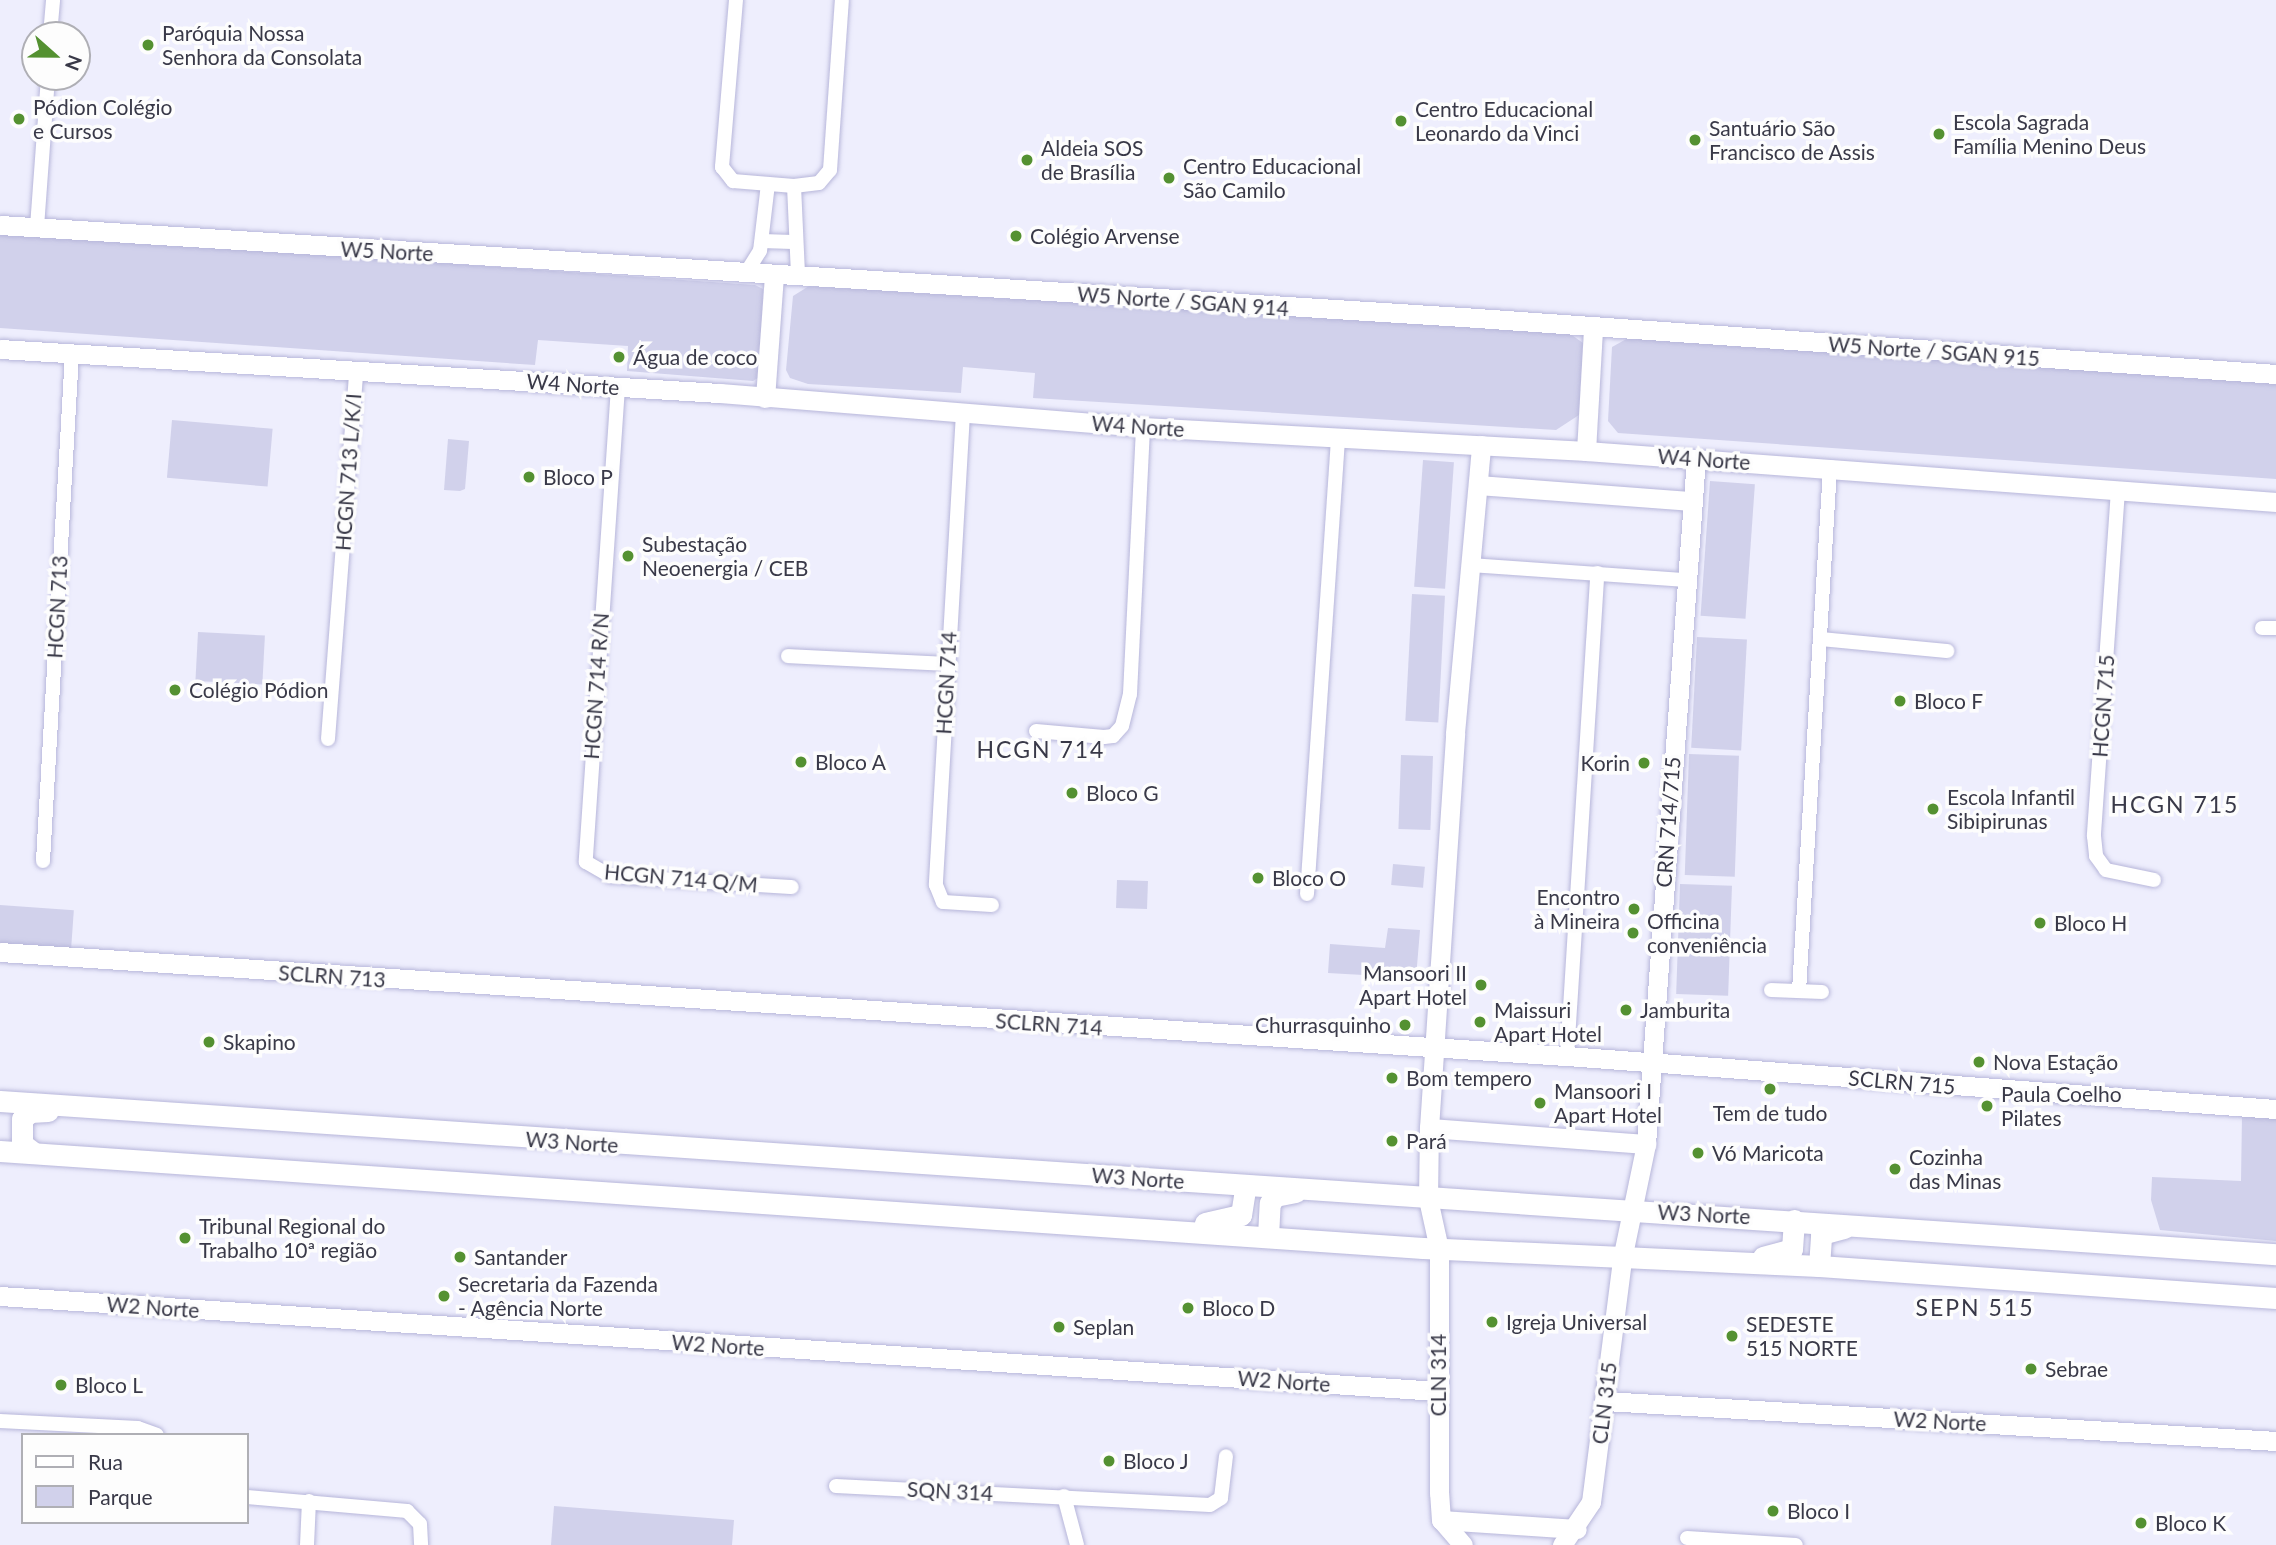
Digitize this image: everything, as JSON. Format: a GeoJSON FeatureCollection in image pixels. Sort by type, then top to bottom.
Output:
{"type":"FeatureCollection","features":[{"type":"Feature","properties":{"kind":"main road","name":"W3 Norte"},"geometry":{"type":"LineString","coordinates":[[0,1101],[1429,1199],[1533,1201],[1634,1211],[1881,1224],[2276,1254]]}},
{"type":"Feature","properties":{"kind":"main road"},"geometry":{"type":"LineString","coordinates":[[34,1153],[22,1144],[21,1134],[22,1119],[30,1112],[99,1108]]}},
{"type":"Feature","properties":{"kind":"main road"},"geometry":{"type":"LineString","coordinates":[[0,1151],[1439,1249],[1712,1264],[1819,1266],[2276,1298]]}},
{"type":"Feature","properties":{"kind":"main road"},"geometry":{"type":"LineString","coordinates":[[1161,1228],[1241,1215],[1246,1185]]}},
{"type":"Feature","properties":{"kind":"main road"},"geometry":{"type":"LineString","coordinates":[[1268,1236],[1270,1203],[1275,1196],[1312,1189]]}},
{"type":"Feature","properties":{"kind":"main road"},"geometry":{"type":"LineString","coordinates":[[1712,1264],[1784,1255],[1792,1249],[1794,1220]]}},
{"type":"Feature","properties":{"kind":"main road"},"geometry":{"type":"LineString","coordinates":[[1819,1266],[1821,1234],[1826,1230],[1881,1224]]}},
{"type":"Feature","properties":{"kind":"street"},"geometry":{"type":"LineString","coordinates":[[51,21],[53,0]]}},
{"type":"Feature","properties":{"kind":"street"},"geometry":{"type":"LineString","coordinates":[[736,0],[722,167],[733,181],[794,186],[819,183],[831,170],[842,0]]}},
{"type":"Feature","properties":{"kind":"street"},"geometry":{"type":"LineString","coordinates":[[37,227],[47,91]]}},
{"type":"Feature","properties":{"kind":"street"},"geometry":{"type":"LineString","coordinates":[[746,273],[762,241],[768,184]]}},
{"type":"Feature","properties":{"kind":"street"},"geometry":{"type":"LineString","coordinates":[[794,186],[793,242],[798,275]]}},
{"type":"Feature","properties":{"kind":"street","name":"W5 Norte"},"geometry":{"type":"LineString","coordinates":[[0,225],[774,274]]}},
{"type":"Feature","properties":{"kind":"street"},"geometry":{"type":"LineString","coordinates":[[762,241],[793,242]]}},
{"type":"Feature","properties":{"kind":"street"},"geometry":{"type":"LineString","coordinates":[[765,398],[774,274]]}},
{"type":"Feature","properties":{"kind":"street","name":"W5 Norte / SGAN 914"},"geometry":{"type":"LineString","coordinates":[[774,274],[1593,328]]}},
{"type":"Feature","properties":{"kind":"street"},"geometry":{"type":"LineString","coordinates":[[1586,451],[1593,328]]}},
{"type":"Feature","properties":{"kind":"street","name":"W5 Norte / SGAN 915"},"geometry":{"type":"LineString","coordinates":[[1593,328],[2276,374]]}},
{"type":"Feature","properties":{"kind":"street","name":"W4 Norte"},"geometry":{"type":"LineString","coordinates":[[0,349],[618,387],[1143,427],[1338,436],[1830,467],[2276,502]]}},
{"type":"Feature","properties":{"kind":"street","name":"HCGN 713"},"geometry":{"type":"LineString","coordinates":[[43,861],[72,353]]}},
{"type":"Feature","properties":{"kind":"street","name":"HCGN 713 L/K/I"},"geometry":{"type":"LineString","coordinates":[[328,739],[356,372]]}},
{"type":"Feature","properties":{"kind":"street","name":"HCGN 714 R/N"},"geometry":{"type":"LineString","coordinates":[[585,849],[618,387]]}},
{"type":"Feature","properties":{"kind":"street","name":"HCGN 714"},"geometry":{"type":"LineString","coordinates":[[963,413],[946,664],[936,885],[943,902],[992,905]]}},
{"type":"Feature","properties":{"kind":"street"},"geometry":{"type":"LineString","coordinates":[[1036,731],[1104,737],[1113,736],[1122,726],[1130,694],[1143,427]]}},
{"type":"Feature","properties":{"kind":"street"},"geometry":{"type":"LineString","coordinates":[[1307,894],[1338,436]]}},
{"type":"Feature","properties":{"kind":"street"},"geometry":{"type":"LineString","coordinates":[[1429,1199],[1433,1049],[1481,445]]}},
{"type":"Feature","properties":{"kind":"street","name":"CRN 714/715"},"geometry":{"type":"LineString","coordinates":[[1634,1211],[1646,1144],[1654,1065],[1696,459]]}},
{"type":"Feature","properties":{"kind":"street"},"geometry":{"type":"LineString","coordinates":[[1799,991],[1830,467]]}},
{"type":"Feature","properties":{"kind":"street"},"geometry":{"type":"LineString","coordinates":[[1478,485],[1692,501]]}},
{"type":"Feature","properties":{"kind":"street","name":"HCGN 715"},"geometry":{"type":"LineString","coordinates":[[2118,490],[2094,836],[2096,856],[2106,870],[2154,880]]}},
{"type":"Feature","properties":{"kind":"street"},"geometry":{"type":"LineString","coordinates":[[1470,565],[1686,580]]}},
{"type":"Feature","properties":{"kind":"street"},"geometry":{"type":"LineString","coordinates":[[1567,1056],[1597,573]]}},
{"type":"Feature","properties":{"kind":"street"},"geometry":{"type":"LineString","coordinates":[[1820,639],[1947,651]]}},
{"type":"Feature","properties":{"kind":"street"},"geometry":{"type":"LineString","coordinates":[[788,656],[946,664]]}},
{"type":"Feature","properties":{"kind":"street","name":"HCGN 714 Q/M"},"geometry":{"type":"LineString","coordinates":[[585,849],[590,868],[610,876],[792,887]]}},
{"type":"Feature","properties":{"kind":"street","name":"SCLRN 713"},"geometry":{"type":"LineString","coordinates":[[0,952],[665,999]]}},
{"type":"Feature","properties":{"kind":"street"},"geometry":{"type":"LineString","coordinates":[[1771,990],[1822,992]]}},
{"type":"Feature","properties":{"kind":"street","name":"SCLRN 714"},"geometry":{"type":"LineString","coordinates":[[665,999],[1433,1049]]}},
{"type":"Feature","properties":{"kind":"street"},"geometry":{"type":"LineString","coordinates":[[1433,1049],[1567,1056],[1654,1065]]}},
{"type":"Feature","properties":{"kind":"street","name":"SCLRN 715"},"geometry":{"type":"LineString","coordinates":[[1654,1065],[2276,1109]]}},
{"type":"Feature","properties":{"kind":"street"},"geometry":{"type":"LineString","coordinates":[[1429,1128],[1646,1144]]}},
{"type":"Feature","properties":{"kind":"street","name":"CLN 314"},"geometry":{"type":"LineString","coordinates":[[1429,1199],[1439,1249],[1437,1391],[1441,1520]]}},
{"type":"Feature","properties":{"kind":"street","name":"CLN 315"},"geometry":{"type":"LineString","coordinates":[[1562,1545],[1577,1529],[1591,1502],[1622,1259],[1634,1211]]}},
{"type":"Feature","properties":{"kind":"street","name":"W2 Norte"},"geometry":{"type":"LineString","coordinates":[[0,1296],[1437,1391]]}},
{"type":"Feature","properties":{"kind":"street","name":"W2 Norte"},"geometry":{"type":"LineString","coordinates":[[1605,1401],[2276,1441]]}},
{"type":"Feature","properties":{"kind":"street"},"geometry":{"type":"LineString","coordinates":[[0,1421],[138,1428],[152,1433]]}},
{"type":"Feature","properties":{"kind":"street","name":"SQN 314"},"geometry":{"type":"LineString","coordinates":[[836,1486],[1210,1505],[1221,1498],[1226,1456]]}},
{"type":"Feature","properties":{"kind":"street"},"geometry":{"type":"LineString","coordinates":[[249,1495],[407,1511],[420,1524],[421,1545]]}},
{"type":"Feature","properties":{"kind":"street"},"geometry":{"type":"LineString","coordinates":[[1064,1496],[1077,1545]]}},
{"type":"Feature","properties":{"kind":"street"},"geometry":{"type":"LineString","coordinates":[[307,1545],[309,1501]]}},
{"type":"Feature","properties":{"kind":"street"},"geometry":{"type":"LineString","coordinates":[[1441,1520],[1577,1529]]}},
{"type":"Feature","properties":{"kind":"street"},"geometry":{"type":"LineString","coordinates":[[1441,1520],[1464,1545]]}},
{"type":"Feature","properties":{"kind":"street"},"geometry":{"type":"LineString","coordinates":[[1688,1538],[1796,1545]]}},
{"type":"Feature","properties":{"kind":"green space"},"geometry":{"type":"Polygon","coordinates":[[[0,232],[755,285],[763,289],[761,376],[753,381],[627,371],[628,346],[538,340],[535,365],[0,328],[0,232]]]}},
{"type":"Feature","properties":{"kind":"green space"},"geometry":{"type":"Polygon","coordinates":[[[809,286],[1569,333],[1583,343],[1579,415],[1556,430],[1033,398],[1035,373],[963,367],[961,393],[808,384],[790,378],[786,370],[793,296],[809,286]]]}},
{"type":"Feature","properties":{"kind":"green space"},"geometry":{"type":"Polygon","coordinates":[[[1630,337],[2276,381],[2276,479],[1618,433],[1608,421],[1612,347],[1630,337]]]}},
{"type":"Feature","properties":{"kind":"green space"},"geometry":{"type":"Polygon","coordinates":[[[172,420],[273,429],[268,487],[167,478],[172,420]]]}},
{"type":"Feature","properties":{"kind":"green space"},"geometry":{"type":"Polygon","coordinates":[[[448,439],[469,441],[465,489],[460,491],[444,490],[448,439]]]}},
{"type":"Feature","properties":{"kind":"green space"},"geometry":{"type":"Polygon","coordinates":[[[1423,460],[1454,462],[1445,589],[1414,587],[1423,460]]]}},
{"type":"Feature","properties":{"kind":"green space"},"geometry":{"type":"Polygon","coordinates":[[[1710,481],[1755,484],[1745,619],[1701,616],[1710,481]]]}},
{"type":"Feature","properties":{"kind":"green space"},"geometry":{"type":"Polygon","coordinates":[[[1412,594],[1445,596],[1438,723],[1405,721],[1412,594]]]}},
{"type":"Feature","properties":{"kind":"green space"},"geometry":{"type":"Polygon","coordinates":[[[198,632],[265,636],[262,684],[195,681],[198,632]]]}},
{"type":"Feature","properties":{"kind":"green space"},"geometry":{"type":"Polygon","coordinates":[[[1697,637],[1747,640],[1741,750],[1691,748],[1697,637]]]}},
{"type":"Feature","properties":{"kind":"green space"},"geometry":{"type":"Polygon","coordinates":[[[1689,754],[1739,756],[1735,877],[1685,875],[1689,754]]]}},
{"type":"Feature","properties":{"kind":"green space"},"geometry":{"type":"Polygon","coordinates":[[[1401,755],[1433,756],[1430,830],[1398,829],[1401,755]]]}},
{"type":"Feature","properties":{"kind":"green space"},"geometry":{"type":"Polygon","coordinates":[[[1393,864],[1425,867],[1423,888],[1391,885],[1393,864]]]}},
{"type":"Feature","properties":{"kind":"green space"},"geometry":{"type":"Polygon","coordinates":[[[1117,880],[1148,881],[1147,909],[1116,908],[1117,880]]]}},
{"type":"Feature","properties":{"kind":"green space"},"geometry":{"type":"Polygon","coordinates":[[[1680,884],[1732,886],[1728,996],[1676,994],[1680,884]]]}},
{"type":"Feature","properties":{"kind":"green space"},"geometry":{"type":"Polygon","coordinates":[[[0,905],[74,910],[71,949],[0,944],[0,905]]]}},
{"type":"Feature","properties":{"kind":"green space"},"geometry":{"type":"Polygon","coordinates":[[[1388,928],[1420,930],[1416,978],[1328,973],[1330,944],[1385,948],[1388,928]]]}},
{"type":"Feature","properties":{"kind":"green space"},"geometry":{"type":"Polygon","coordinates":[[[2242,1115],[2276,1118],[2276,1241],[2160,1230],[2151,1200],[2152,1177],[2241,1181],[2242,1115]]]}},
{"type":"Feature","properties":{"kind":"green space"},"geometry":{"type":"Polygon","coordinates":[[[554,1506],[734,1520],[732,1545],[551,1545],[554,1506]]]}},
{"type":"Feature","properties":{"kind":"place","name":"Paróquia Nossa Senhora da Consolata"},"geometry":{"type":"Point","coordinates":[148,45]}},
{"type":"Feature","properties":{"kind":"place","name":"Pódion Colégio e Cursos"},"geometry":{"type":"Point","coordinates":[19,119]}},
{"type":"Feature","properties":{"kind":"place","name":"Centro Educacional Leonardo da Vinci"},"geometry":{"type":"Point","coordinates":[1401,121]}},
{"type":"Feature","properties":{"kind":"place","name":"Escola Sagrada Família Menino Deus"},"geometry":{"type":"Point","coordinates":[1939,134]}},
{"type":"Feature","properties":{"kind":"place","name":"Santuário São Francisco de Assis"},"geometry":{"type":"Point","coordinates":[1695,140]}},
{"type":"Feature","properties":{"kind":"place","name":"Aldeia SOS de Brasília"},"geometry":{"type":"Point","coordinates":[1027,160]}},
{"type":"Feature","properties":{"kind":"place","name":"Centro Educacional São Camilo"},"geometry":{"type":"Point","coordinates":[1169,178]}},
{"type":"Feature","properties":{"kind":"place","name":"Colégio Arvense"},"geometry":{"type":"Point","coordinates":[1016,236]}},
{"type":"Feature","properties":{"kind":"place","name":"Água de coco"},"geometry":{"type":"Point","coordinates":[619,357]}},
{"type":"Feature","properties":{"kind":"place","name":"Bloco P"},"geometry":{"type":"Point","coordinates":[529,477]}},
{"type":"Feature","properties":{"kind":"place","name":"Subestação Neoenergia / CEB"},"geometry":{"type":"Point","coordinates":[628,556]}},
{"type":"Feature","properties":{"kind":"place","name":"Colégio Pódion"},"geometry":{"type":"Point","coordinates":[175,690]}},
{"type":"Feature","properties":{"kind":"place","name":"Bloco F"},"geometry":{"type":"Point","coordinates":[1900,701]}},
{"type":"Feature","properties":{"kind":"place","name":"Bloco A"},"geometry":{"type":"Point","coordinates":[801,762]}},
{"type":"Feature","properties":{"kind":"place","name":"Korin"},"geometry":{"type":"Point","coordinates":[1644,763]}},
{"type":"Feature","properties":{"kind":"place","name":"Bloco G"},"geometry":{"type":"Point","coordinates":[1072,793]}},
{"type":"Feature","properties":{"kind":"place","name":"Escola Infantil Sibipirunas"},"geometry":{"type":"Point","coordinates":[1933,809]}},
{"type":"Feature","properties":{"kind":"place","name":"Bloco O"},"geometry":{"type":"Point","coordinates":[1258,878]}},
{"type":"Feature","properties":{"kind":"place","name":"Encontro à Mineira"},"geometry":{"type":"Point","coordinates":[1634,909]}},
{"type":"Feature","properties":{"kind":"place","name":"Bloco H"},"geometry":{"type":"Point","coordinates":[2040,923]}},
{"type":"Feature","properties":{"kind":"place","name":"Officina conveniência"},"geometry":{"type":"Point","coordinates":[1633,933]}},
{"type":"Feature","properties":{"kind":"place","name":"Mansoori II Apart Hotel"},"geometry":{"type":"Point","coordinates":[1481,985]}},
{"type":"Feature","properties":{"kind":"place","name":"Jamburita"},"geometry":{"type":"Point","coordinates":[1626,1010]}},
{"type":"Feature","properties":{"kind":"place","name":"Maissuri Apart Hotel"},"geometry":{"type":"Point","coordinates":[1480,1022]}},
{"type":"Feature","properties":{"kind":"place","name":"Churrasquinho"},"geometry":{"type":"Point","coordinates":[1405,1025]}},
{"type":"Feature","properties":{"kind":"place","name":"Skapino"},"geometry":{"type":"Point","coordinates":[209,1042]}},
{"type":"Feature","properties":{"kind":"place","name":"Nova Estação"},"geometry":{"type":"Point","coordinates":[1979,1062]}},
{"type":"Feature","properties":{"kind":"place","name":"Bom tempero"},"geometry":{"type":"Point","coordinates":[1392,1078]}},
{"type":"Feature","properties":{"kind":"place","name":"Tem de tudo"},"geometry":{"type":"Point","coordinates":[1770,1089]}},
{"type":"Feature","properties":{"kind":"place","name":"Mansoori I Apart Hotel"},"geometry":{"type":"Point","coordinates":[1540,1103]}},
{"type":"Feature","properties":{"kind":"place","name":"Paula Coelho Pilates"},"geometry":{"type":"Point","coordinates":[1987,1106]}},
{"type":"Feature","properties":{"kind":"place","name":"Pará"},"geometry":{"type":"Point","coordinates":[1392,1141]}},
{"type":"Feature","properties":{"kind":"place","name":"Vó Maricota"},"geometry":{"type":"Point","coordinates":[1698,1153]}},
{"type":"Feature","properties":{"kind":"place","name":"Cozinha das Minas"},"geometry":{"type":"Point","coordinates":[1895,1169]}},
{"type":"Feature","properties":{"kind":"place","name":"Tribunal Regional do Trabalho 10ª região"},"geometry":{"type":"Point","coordinates":[185,1238]}},
{"type":"Feature","properties":{"kind":"place","name":"Santander"},"geometry":{"type":"Point","coordinates":[460,1257]}},
{"type":"Feature","properties":{"kind":"place","name":"Secretaria da Fazenda - Agência Norte"},"geometry":{"type":"Point","coordinates":[444,1296]}},
{"type":"Feature","properties":{"kind":"place","name":"Bloco D"},"geometry":{"type":"Point","coordinates":[1188,1308]}},
{"type":"Feature","properties":{"kind":"place","name":"Igreja Universal"},"geometry":{"type":"Point","coordinates":[1492,1322]}},
{"type":"Feature","properties":{"kind":"place","name":"Seplan"},"geometry":{"type":"Point","coordinates":[1059,1327]}},
{"type":"Feature","properties":{"kind":"place","name":"SEDESTE 515 NORTE"},"geometry":{"type":"Point","coordinates":[1732,1336]}},
{"type":"Feature","properties":{"kind":"place","name":"Sebrae"},"geometry":{"type":"Point","coordinates":[2031,1369]}},
{"type":"Feature","properties":{"kind":"place","name":"Bloco L"},"geometry":{"type":"Point","coordinates":[61,1385]}},
{"type":"Feature","properties":{"kind":"place","name":"Bloco J"},"geometry":{"type":"Point","coordinates":[1109,1461]}},
{"type":"Feature","properties":{"kind":"place","name":"Bloco I"},"geometry":{"type":"Point","coordinates":[1773,1511]}},
{"type":"Feature","properties":{"kind":"place","name":"Bloco K"},"geometry":{"type":"Point","coordinates":[2141,1523]}},
{"type":"Feature","properties":{"kind":"district","name":"HCGN 714"},"geometry":{"type":"Point","coordinates":[1041,749]}},
{"type":"Feature","properties":{"kind":"district","name":"HCGN 715"},"geometry":{"type":"Point","coordinates":[2175,804]}},
{"type":"Feature","properties":{"kind":"district","name":"SEPN 515"},"geometry":{"type":"Point","coordinates":[1975,1307]}}]}
